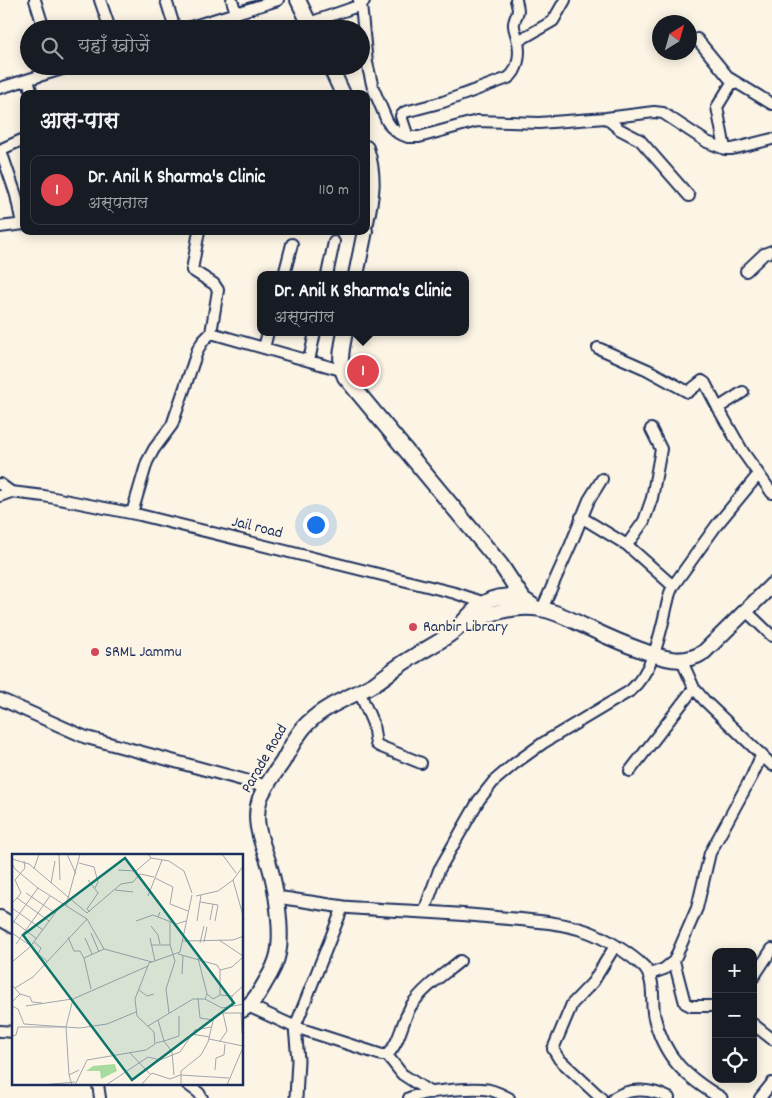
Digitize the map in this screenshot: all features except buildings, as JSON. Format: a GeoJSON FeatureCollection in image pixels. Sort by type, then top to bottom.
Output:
{"type":"FeatureCollection","features":[{"type":"Feature","properties":{"kind":"main road"},"geometry":{"type":"LineString","coordinates":[[298,0],[307,20]]}},
{"type":"Feature","properties":{"kind":"main road"},"geometry":{"type":"LineString","coordinates":[[334,75],[341,90]]}},
{"type":"Feature","properties":{"kind":"main road"},"geometry":{"type":"LineString","coordinates":[[370,176],[372,190],[370,201]]}},
{"type":"Feature","properties":{"kind":"main road"},"geometry":{"type":"LineString","coordinates":[[357,271],[363,235]]}},
{"type":"Feature","properties":{"kind":"main road"},"geometry":{"type":"LineString","coordinates":[[344,336],[340,360],[342,370],[350,384],[502,565],[534,606]]}},
{"type":"Feature","properties":{"kind":"main road"},"geometry":{"type":"LineString","coordinates":[[460,626],[485,602],[505,596],[516,597],[664,659],[681,660],[699,655],[772,585]]}},
{"type":"Feature","properties":{"kind":"main road"},"geometry":{"type":"LineString","coordinates":[[460,626],[503,610],[534,606]]}},
{"type":"Feature","properties":{"kind":"main road","name":"Parade Road"},"geometry":{"type":"LineString","coordinates":[[246,1008],[261,990],[278,957],[280,939],[276,897],[270,865],[256,824],[260,798],[266,786],[309,721],[333,704],[374,684],[460,626]]}},
{"type":"Feature","properties":{"kind":"main road"},"geometry":{"type":"LineString","coordinates":[[650,652],[680,653],[710,645]]}},
{"type":"Feature","properties":{"kind":"main road"},"geometry":{"type":"LineString","coordinates":[[0,918],[12,925]]}},
{"type":"Feature","properties":{"kind":"street"},"geometry":{"type":"LineString","coordinates":[[35,0],[41,20]]}},
{"type":"Feature","properties":{"kind":"street"},"geometry":{"type":"LineString","coordinates":[[100,0],[107,20]]}},
{"type":"Feature","properties":{"kind":"street"},"geometry":{"type":"LineString","coordinates":[[166,0],[172,20]]}},
{"type":"Feature","properties":{"kind":"street"},"geometry":{"type":"LineString","coordinates":[[232,0],[236,13]]}},
{"type":"Feature","properties":{"kind":"street"},"geometry":{"type":"LineString","coordinates":[[213,20],[278,0]]}},
{"type":"Feature","properties":{"kind":"street"},"geometry":{"type":"LineString","coordinates":[[408,137],[401,116],[403,113],[443,102],[513,75],[518,64],[518,41],[514,25],[519,11],[516,0]]}},
{"type":"Feature","properties":{"kind":"street"},"geometry":{"type":"LineString","coordinates":[[518,41],[553,22],[565,0]]}},
{"type":"Feature","properties":{"kind":"street"},"geometry":{"type":"LineString","coordinates":[[323,20],[361,2],[363,20]]}},
{"type":"Feature","properties":{"kind":"street"},"geometry":{"type":"LineString","coordinates":[[697,39],[733,81],[772,104]]}},
{"type":"Feature","properties":{"kind":"street"},"geometry":{"type":"LineString","coordinates":[[0,88],[40,75]]}},
{"type":"Feature","properties":{"kind":"street"},"geometry":{"type":"LineString","coordinates":[[369,75],[387,121],[398,133],[408,137],[419,138],[477,121],[538,123],[659,112],[707,142],[725,148],[732,149],[772,139]]}},
{"type":"Feature","properties":{"kind":"street"},"geometry":{"type":"LineString","coordinates":[[28,80],[31,90]]}},
{"type":"Feature","properties":{"kind":"street"},"geometry":{"type":"LineString","coordinates":[[725,148],[717,107],[733,81]]}},
{"type":"Feature","properties":{"kind":"street"},"geometry":{"type":"LineString","coordinates":[[606,118],[619,129],[640,140],[689,196]]}},
{"type":"Feature","properties":{"kind":"street"},"geometry":{"type":"LineString","coordinates":[[20,141],[2,148],[1,151],[20,212]]}},
{"type":"Feature","properties":{"kind":"street"},"geometry":{"type":"LineString","coordinates":[[0,227],[20,224]]}},
{"type":"Feature","properties":{"kind":"street"},"geometry":{"type":"LineString","coordinates":[[132,513],[148,462],[154,449],[172,425],[198,349],[210,333],[218,290],[214,284],[192,270],[198,235]]}},
{"type":"Feature","properties":{"kind":"street"},"geometry":{"type":"LineString","coordinates":[[328,271],[334,242]]}},
{"type":"Feature","properties":{"kind":"street"},"geometry":{"type":"LineString","coordinates":[[285,271],[292,244]]}},
{"type":"Feature","properties":{"kind":"street"},"geometry":{"type":"LineString","coordinates":[[746,271],[764,254],[772,251]]}},
{"type":"Feature","properties":{"kind":"street"},"geometry":{"type":"LineString","coordinates":[[210,333],[342,370]]}},
{"type":"Feature","properties":{"kind":"street"},"geometry":{"type":"LineString","coordinates":[[264,348],[267,336]]}},
{"type":"Feature","properties":{"kind":"street"},"geometry":{"type":"LineString","coordinates":[[309,361],[314,336]]}},
{"type":"Feature","properties":{"kind":"street"},"geometry":{"type":"LineString","coordinates":[[598,348],[648,370],[688,392],[702,381],[705,383],[732,435],[772,493]]}},
{"type":"Feature","properties":{"kind":"street"},"geometry":{"type":"LineString","coordinates":[[718,408],[743,392]]}},
{"type":"Feature","properties":{"kind":"street"},"geometry":{"type":"LineString","coordinates":[[627,545],[648,515],[652,498],[661,449],[652,429]]}},
{"type":"Feature","properties":{"kind":"street"},"geometry":{"type":"LineString","coordinates":[[424,912],[439,870],[479,800],[494,781],[543,743],[638,685],[646,673],[650,652],[673,586],[716,526],[758,475]]}},
{"type":"Feature","properties":{"kind":"street"},"geometry":{"type":"LineString","coordinates":[[534,606],[571,544],[592,493],[602,479]]}},
{"type":"Feature","properties":{"kind":"street"},"geometry":{"type":"LineString","coordinates":[[0,484],[11,492]]}},
{"type":"Feature","properties":{"kind":"street","name":"Jail road"},"geometry":{"type":"LineString","coordinates":[[0,496],[11,492],[44,496],[132,513],[455,594],[485,602],[503,610]]}},
{"type":"Feature","properties":{"kind":"street"},"geometry":{"type":"LineString","coordinates":[[581,517],[627,545],[673,586]]}},
{"type":"Feature","properties":{"kind":"street"},"geometry":{"type":"LineString","coordinates":[[745,610],[772,636]]}},
{"type":"Feature","properties":{"kind":"street"},"geometry":{"type":"LineString","coordinates":[[681,660],[694,688],[705,701],[772,765]]}},
{"type":"Feature","properties":{"kind":"street"},"geometry":{"type":"LineString","coordinates":[[630,771],[694,688]]}},
{"type":"Feature","properties":{"kind":"street"},"geometry":{"type":"LineString","coordinates":[[359,691],[373,724],[376,744],[383,749],[421,763]]}},
{"type":"Feature","properties":{"kind":"street"},"geometry":{"type":"LineString","coordinates":[[0,699],[85,737],[266,786]]}},
{"type":"Feature","properties":{"kind":"street"},"geometry":{"type":"LineString","coordinates":[[650,974],[664,969],[674,961],[697,908],[710,853],[762,754]]}},
{"type":"Feature","properties":{"kind":"street"},"geometry":{"type":"LineString","coordinates":[[276,897],[343,906],[472,915],[562,926],[588,932],[615,946],[639,963],[650,974],[654,1016],[668,1053],[696,1083],[721,1098]]}},
{"type":"Feature","properties":{"kind":"street"},"geometry":{"type":"LineString","coordinates":[[296,1098],[298,1060],[295,1027],[343,906]]}},
{"type":"Feature","properties":{"kind":"street"},"geometry":{"type":"LineString","coordinates":[[602,1098],[558,1059],[553,1049],[572,1004],[593,982],[615,946]]}},
{"type":"Feature","properties":{"kind":"street"},"geometry":{"type":"LineString","coordinates":[[757,972],[772,949]]}},
{"type":"Feature","properties":{"kind":"street"},"geometry":{"type":"LineString","coordinates":[[387,1055],[414,1002],[426,988],[460,961]]}},
{"type":"Feature","properties":{"kind":"street"},"geometry":{"type":"LineString","coordinates":[[674,961],[685,1003],[691,1006],[712,1006]]}},
{"type":"Feature","properties":{"kind":"street"},"geometry":{"type":"LineString","coordinates":[[246,1008],[295,1027],[387,1055],[402,1074],[431,1093]]}},
{"type":"Feature","properties":{"kind":"street"},"geometry":{"type":"LineString","coordinates":[[757,1027],[772,1039]]}},
{"type":"Feature","properties":{"kind":"street"},"geometry":{"type":"LineString","coordinates":[[760,1098],[772,1083]]}},
{"type":"Feature","properties":{"kind":"street"},"geometry":{"type":"LineString","coordinates":[[190,1086],[202,1098]]}},
{"type":"Feature","properties":{"kind":"street"},"geometry":{"type":"LineString","coordinates":[[614,1098],[631,1091],[650,1092],[669,1098]]}},
{"type":"Feature","properties":{"kind":"street"},"geometry":{"type":"LineString","coordinates":[[409,1098],[431,1093],[453,1095],[498,1093],[509,1098]]}},
{"type":"Feature","properties":{"kind":"place","name":"Dr. Anil K Sharma's Clinic"},"geometry":{"type":"Point","coordinates":[363,371]}},
{"type":"Feature","properties":{"kind":"place","name":"Ranbir Library"},"geometry":{"type":"Point","coordinates":[413,627]}},
{"type":"Feature","properties":{"kind":"place","name":"SRML Jammu"},"geometry":{"type":"Point","coordinates":[95,652]}}]}
